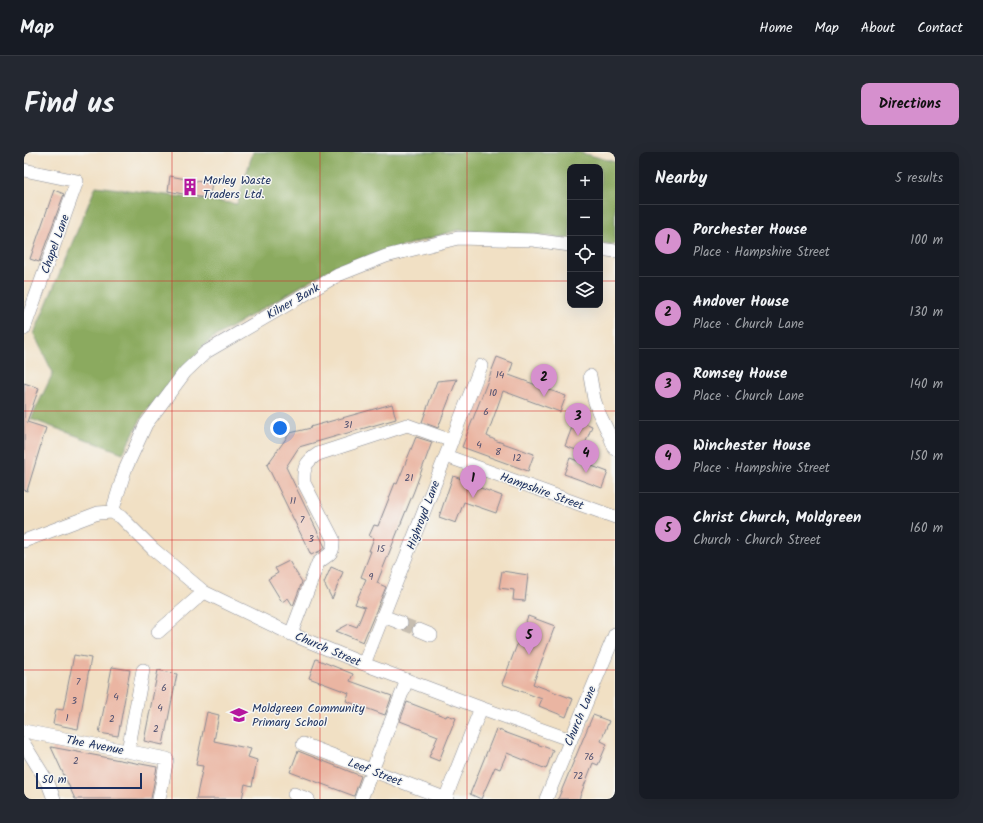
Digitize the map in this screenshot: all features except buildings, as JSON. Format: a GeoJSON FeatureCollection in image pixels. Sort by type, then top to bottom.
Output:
{"type":"FeatureCollection","features":[{"type":"Feature","properties":{"kind":"street","name":"Chapel Lane"},"geometry":{"type":"LineString","coordinates":[[24,170],[77,181],[24,329]]}},
{"type":"Feature","properties":{"kind":"street","name":"Kilner Bank"},"geometry":{"type":"LineString","coordinates":[[112,512],[125,470],[146,424],[185,372],[206,352],[338,275],[386,256],[458,238],[533,240],[567,245]]}},
{"type":"Feature","properties":{"kind":"street"},"geometry":{"type":"LineString","coordinates":[[603,249],[615,251]]}},
{"type":"Feature","properties":{"kind":"street","name":"Highroyd Lane"},"geometry":{"type":"LineString","coordinates":[[364,664],[481,366]]}},
{"type":"Feature","properties":{"kind":"street"},"geometry":{"type":"LineString","coordinates":[[590,376],[594,399],[598,411],[615,449]]}},
{"type":"Feature","properties":{"kind":"street"},"geometry":{"type":"LineString","coordinates":[[291,634],[318,563],[330,554],[333,547],[333,539],[304,483],[305,466],[311,458],[318,454],[407,425],[452,441]]}},
{"type":"Feature","properties":{"kind":"street","name":"Hampshire Street"},"geometry":{"type":"LineString","coordinates":[[446,456],[615,517]]}},
{"type":"Feature","properties":{"kind":"street"},"geometry":{"type":"LineString","coordinates":[[24,541],[98,513],[112,512]]}},
{"type":"Feature","properties":{"kind":"street","name":"Church Street"},"geometry":{"type":"LineString","coordinates":[[112,512],[121,517],[153,549],[204,592],[291,634],[364,664],[570,740]]}},
{"type":"Feature","properties":{"kind":"street"},"geometry":{"type":"LineString","coordinates":[[158,632],[204,592]]}},
{"type":"Feature","properties":{"kind":"street"},"geometry":{"type":"LineString","coordinates":[[383,616],[401,623]]}},
{"type":"Feature","properties":{"kind":"street","name":"Church Lane"},"geometry":{"type":"LineString","coordinates":[[546,799],[615,634]]}},
{"type":"Feature","properties":{"kind":"street"},"geometry":{"type":"LineString","coordinates":[[128,751],[143,670]]}},
{"type":"Feature","properties":{"kind":"street"},"geometry":{"type":"LineString","coordinates":[[361,799],[407,680]]}},
{"type":"Feature","properties":{"kind":"street"},"geometry":{"type":"LineString","coordinates":[[446,799],[481,708]]}},
{"type":"Feature","properties":{"kind":"street","name":"The Avenue"},"geometry":{"type":"LineString","coordinates":[[24,731],[167,759],[159,799]]}},
{"type":"Feature","properties":{"kind":"street"},"geometry":{"type":"LineString","coordinates":[[24,744],[48,783],[54,799]]}},
{"type":"Feature","properties":{"kind":"street","name":"Leef Street"},"geometry":{"type":"LineString","coordinates":[[303,744],[446,799]]}},
{"type":"Feature","properties":{"kind":"street"},"geometry":{"type":"LineString","coordinates":[[294,794],[308,799]]}},
{"type":"Feature","properties":{"kind":"green space"},"geometry":{"type":"Polygon","coordinates":[[[253,152],[578,152],[615,162],[615,245],[603,243],[603,164],[567,164],[567,239],[539,235],[458,230],[335,266],[211,339],[143,415],[123,453],[31,419],[53,373],[34,334],[96,186],[237,204],[253,152]]]}},
{"type":"Feature","properties":{"kind":"tunnel"},"geometry":{"type":"LineString","coordinates":[[401,623],[419,630]]}},
{"type":"Feature","properties":{"kind":"place","name":"Morley Waste Traders Ltd."},"geometry":{"type":"Point","coordinates":[190,187]}},
{"type":"Feature","properties":{"kind":"place","name":"Andover House"},"geometry":{"type":"Point","coordinates":[544,397]}},
{"type":"Feature","properties":{"kind":"place","name":"Romsey House"},"geometry":{"type":"Point","coordinates":[578,436]}},
{"type":"Feature","properties":{"kind":"place","name":"Winchester House"},"geometry":{"type":"Point","coordinates":[586,473]}},
{"type":"Feature","properties":{"kind":"place","name":"Porchester House"},"geometry":{"type":"Point","coordinates":[473,498]}},
{"type":"Feature","properties":{"kind":"place","name":"Christ Church, Moldgreen"},"geometry":{"type":"Point","coordinates":[529,655]}},
{"type":"Feature","properties":{"kind":"place","name":"Moldgreen Community Primary School"},"geometry":{"type":"Point","coordinates":[239,715]}}]}
